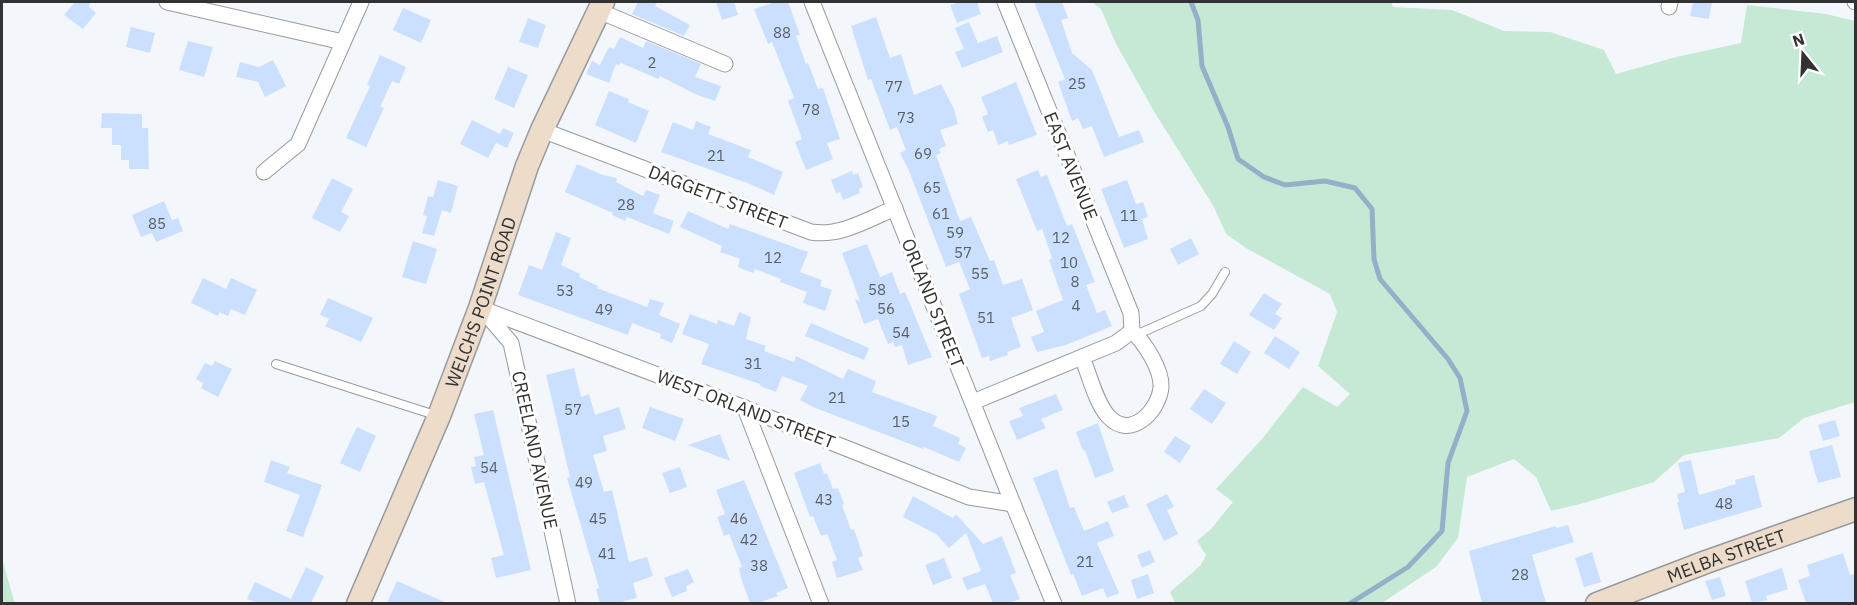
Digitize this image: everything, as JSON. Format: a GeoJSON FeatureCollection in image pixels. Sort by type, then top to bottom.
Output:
{"type":"FeatureCollection","features":[{"type":"Feature","properties":{"kind":"street"},"geometry":{"type":"LineString","coordinates":[[167,2],[343,42]]}},
{"type":"Feature","properties":{"kind":"street"},"geometry":{"type":"LineString","coordinates":[[264,172],[298,144],[361,2]]}},
{"type":"Feature","properties":{"kind":"street","name":"ORLAND STREET"},"geometry":{"type":"LineString","coordinates":[[812,2],[1012,504],[1054,603]]}},
{"type":"Feature","properties":{"kind":"street","name":"EAST AVENUE"},"geometry":{"type":"LineString","coordinates":[[1005,2],[1131,313],[1134,333]]}},
{"type":"Feature","properties":{"kind":"street"},"geometry":{"type":"LineString","coordinates":[[601,6],[725,64]]}},
{"type":"Feature","properties":{"kind":"street","name":"WELCHS POINT ROAD"},"geometry":{"type":"LineString","coordinates":[[358,603],[439,416],[480,308],[509,219],[542,130],[601,6]]}},
{"type":"Feature","properties":{"kind":"street","name":"DAGGETT STREET"},"geometry":{"type":"LineString","coordinates":[[542,130],[812,232],[824,234],[835,232],[895,208]]}},
{"type":"Feature","properties":{"kind":"street","name":"WEST ORLAND STREET"},"geometry":{"type":"LineString","coordinates":[[480,308],[745,408],[969,498],[1012,504]]}},
{"type":"Feature","properties":{"kind":"street","name":"CREELAND AVENUE"},"geometry":{"type":"LineString","coordinates":[[480,308],[511,343],[568,603]]}},
{"type":"Feature","properties":{"kind":"street"},"geometry":{"type":"LineString","coordinates":[[973,402],[1082,357],[1116,343],[1134,333],[1150,353],[1161,384],[1155,407],[1145,418],[1135,424],[1125,427],[1115,423],[1106,415],[1082,357]]}},
{"type":"Feature","properties":{"kind":"street"},"geometry":{"type":"LineString","coordinates":[[745,408],[821,603]]}},
{"type":"Feature","properties":{"kind":"street","name":"MELBA STREET"},"geometry":{"type":"LineString","coordinates":[[1597,603],[1856,509]]}},
{"type":"Feature","properties":{"kind":"lane"},"geometry":{"type":"LineString","coordinates":[[1134,333],[1201,306],[1212,294],[1225,272]]}},
{"type":"Feature","properties":{"kind":"lane"},"geometry":{"type":"LineString","coordinates":[[276,364],[439,416]]}},
{"type":"Feature","properties":{"kind":"green space"},"geometry":{"type":"Polygon","coordinates":[[[1092,2],[1391,2],[1393,7],[1452,10],[1504,31],[1550,32],[1604,50],[1616,74],[1676,57],[1741,43],[1747,5],[1826,14],[1855,21],[1855,402],[1804,418],[1779,438],[1684,455],[1654,482],[1551,511],[1536,477],[1514,459],[1467,477],[1458,538],[1436,567],[1382,603],[1175,603],[1170,592],[1200,566],[1206,555],[1197,541],[1211,529],[1233,502],[1216,489],[1262,439],[1303,387],[1337,407],[1350,394],[1318,366],[1337,312],[1330,294],[1246,248],[1226,234],[1214,207],[1155,113],[1116,44],[1101,9],[1092,2]]]}},
{"type":"Feature","properties":{"kind":"green space"},"geometry":{"type":"Polygon","coordinates":[[[2,558],[14,601],[15,603],[2,603],[2,558]]]}},
{"type":"Feature","properties":{"kind":"building"},"geometry":{"type":"Polygon","coordinates":[[[75,2],[90,2],[89,7],[96,13],[83,29],[64,15],[75,2]]]}},
{"type":"Feature","properties":{"kind":"building"},"geometry":{"type":"Polygon","coordinates":[[[638,2],[657,2],[655,6],[690,25],[684,36],[632,14],[638,2]]]}},
{"type":"Feature","properties":{"kind":"building"},"geometry":{"type":"Polygon","coordinates":[[[716,2],[734,2],[738,15],[722,20],[716,2]]]}},
{"type":"Feature","properties":{"kind":"building"},"geometry":{"type":"Polygon","coordinates":[[[775,2],[788,2],[800,35],[796,36],[806,64],[808,63],[818,89],[823,88],[840,139],[827,143],[833,159],[806,170],[795,142],[802,139],[788,101],[794,98],[772,42],[768,44],[754,9],[775,2]]]}},
{"type":"Feature","properties":{"kind":"building"},"geometry":{"type":"Polygon","coordinates":[[[960,2],[977,2],[981,14],[957,23],[950,5],[960,2]]]}},
{"type":"Feature","properties":{"kind":"building"},"geometry":{"type":"Polygon","coordinates":[[[1034,2],[1062,2],[1068,18],[1061,20],[1072,53],[1092,70],[1119,137],[1139,130],[1144,142],[1104,157],[1092,126],[1083,129],[1078,118],[1072,121],[1058,82],[1065,79],[1034,2]]]}},
{"type":"Feature","properties":{"kind":"building"},"geometry":{"type":"Polygon","coordinates":[[[1693,2],[1712,2],[1709,19],[1690,16],[1693,2]]]}},
{"type":"Feature","properties":{"kind":"building"},"geometry":{"type":"Polygon","coordinates":[[[403,8],[431,20],[421,43],[393,30],[403,8]]]}},
{"type":"Feature","properties":{"kind":"building"},"geometry":{"type":"Polygon","coordinates":[[[876,17],[890,58],[901,54],[914,95],[941,84],[954,109],[958,124],[940,130],[946,146],[939,149],[941,153],[936,155],[960,221],[971,217],[990,261],[994,260],[1003,285],[1022,279],[1033,310],[1011,318],[1021,347],[1007,352],[1008,355],[990,361],[989,356],[982,358],[959,294],[970,289],[959,262],[946,267],[900,153],[906,150],[897,127],[890,130],[871,79],[868,80],[851,26],[876,17]]]}},
{"type":"Feature","properties":{"kind":"building"},"geometry":{"type":"Polygon","coordinates":[[[528,18],[546,25],[538,48],[519,42],[528,18]]]}},
{"type":"Feature","properties":{"kind":"building"},"geometry":{"type":"Polygon","coordinates":[[[969,22],[978,43],[997,36],[1003,52],[962,68],[955,52],[964,49],[955,28],[969,22]]]}},
{"type":"Feature","properties":{"kind":"building"},"geometry":{"type":"Polygon","coordinates":[[[131,27],[155,33],[150,53],[126,47],[131,27]]]}},
{"type":"Feature","properties":{"kind":"building"},"geometry":{"type":"Polygon","coordinates":[[[620,37],[643,48],[646,41],[701,64],[695,77],[721,86],[715,101],[695,94],[660,76],[658,79],[621,63],[616,64],[609,83],[586,74],[592,61],[600,65],[609,47],[614,49],[620,37]]]}},
{"type":"Feature","properties":{"kind":"building"},"geometry":{"type":"Polygon","coordinates":[[[188,41],[213,47],[204,77],[179,70],[188,41]]]}},
{"type":"Feature","properties":{"kind":"building"},"geometry":{"type":"Polygon","coordinates":[[[380,55],[406,67],[399,84],[392,81],[380,107],[384,108],[366,147],[346,138],[370,86],[367,85],[380,55]]]}},
{"type":"Feature","properties":{"kind":"building"},"geometry":{"type":"Polygon","coordinates":[[[273,60],[286,86],[265,97],[258,82],[236,77],[240,62],[259,67],[273,60]]]}},
{"type":"Feature","properties":{"kind":"building"},"geometry":{"type":"Polygon","coordinates":[[[508,67],[528,75],[514,108],[494,99],[508,67]]]}},
{"type":"Feature","properties":{"kind":"building"},"geometry":{"type":"Polygon","coordinates":[[[1016,82],[1037,135],[1009,145],[1008,141],[998,145],[993,130],[988,132],[982,117],[988,114],[981,97],[1016,82]]]}},
{"type":"Feature","properties":{"kind":"building"},"geometry":{"type":"Polygon","coordinates":[[[609,91],[649,111],[636,143],[595,125],[609,91]]]}},
{"type":"Feature","properties":{"kind":"building"},"geometry":{"type":"Polygon","coordinates":[[[102,113],[142,114],[142,128],[148,128],[149,169],[129,169],[129,160],[121,160],[121,145],[112,145],[112,128],[101,128],[102,113]]]}},
{"type":"Feature","properties":{"kind":"building"},"geometry":{"type":"Polygon","coordinates":[[[472,120],[500,134],[503,128],[514,133],[507,148],[496,143],[488,158],[460,144],[472,120]]]}},
{"type":"Feature","properties":{"kind":"building"},"geometry":{"type":"Polygon","coordinates":[[[696,121],[711,127],[708,134],[751,150],[748,157],[783,172],[774,195],[661,152],[673,122],[693,130],[696,121]]]}},
{"type":"Feature","properties":{"kind":"building"},"geometry":{"type":"Polygon","coordinates":[[[577,164],[617,178],[616,182],[643,196],[646,190],[660,195],[653,213],[674,221],[669,234],[627,217],[625,221],[612,215],[613,213],[565,192],[577,164]]]}},
{"type":"Feature","properties":{"kind":"building"},"geometry":{"type":"Polygon","coordinates":[[[1038,170],[1041,177],[1047,175],[1067,226],[1072,224],[1095,282],[1086,285],[1097,313],[1105,310],[1112,326],[1066,345],[1037,352],[1031,337],[1044,332],[1036,311],[1063,300],[1049,260],[1052,258],[1042,229],[1037,231],[1016,179],[1038,170]]]}},
{"type":"Feature","properties":{"kind":"building"},"geometry":{"type":"Polygon","coordinates":[[[852,171],[853,175],[858,173],[863,187],[859,189],[860,193],[843,200],[840,192],[836,193],[831,180],[852,171]]]}},
{"type":"Feature","properties":{"kind":"building"},"geometry":{"type":"Polygon","coordinates":[[[332,178],[353,189],[341,212],[349,216],[340,232],[312,218],[332,178]]]}},
{"type":"Feature","properties":{"kind":"building"},"geometry":{"type":"Polygon","coordinates":[[[438,180],[458,186],[451,213],[442,210],[434,236],[422,233],[427,216],[423,215],[428,196],[433,197],[438,180]]]}},
{"type":"Feature","properties":{"kind":"building"},"geometry":{"type":"Polygon","coordinates":[[[1127,180],[1136,204],[1143,202],[1148,217],[1142,219],[1148,239],[1124,248],[1101,189],[1127,180]]]}},
{"type":"Feature","properties":{"kind":"building"},"geometry":{"type":"Polygon","coordinates":[[[164,201],[172,220],[178,218],[183,231],[156,242],[152,233],[141,237],[132,215],[164,201]]]}},
{"type":"Feature","properties":{"kind":"building"},"geometry":{"type":"Polygon","coordinates":[[[688,211],[728,229],[730,224],[808,252],[800,272],[822,280],[820,286],[832,290],[825,311],[803,303],[807,292],[755,269],[753,273],[738,267],[740,259],[720,252],[722,246],[680,227],[688,211]]]}},
{"type":"Feature","properties":{"kind":"building"},"geometry":{"type":"Polygon","coordinates":[[[556,232],[571,238],[561,265],[580,274],[579,277],[598,286],[597,288],[647,307],[650,299],[664,303],[659,315],[680,324],[672,343],[660,338],[661,334],[632,323],[628,335],[518,295],[529,265],[542,270],[556,232]]]}},
{"type":"Feature","properties":{"kind":"building"},"geometry":{"type":"Polygon","coordinates":[[[1191,238],[1199,254],[1178,265],[1170,249],[1191,238]]]}},
{"type":"Feature","properties":{"kind":"building"},"geometry":{"type":"Polygon","coordinates":[[[413,241],[437,249],[426,284],[402,277],[413,241]]]}},
{"type":"Feature","properties":{"kind":"building"},"geometry":{"type":"Polygon","coordinates":[[[867,244],[880,277],[892,272],[900,294],[905,292],[932,357],[908,365],[902,345],[895,347],[893,342],[888,344],[878,319],[864,324],[855,299],[860,301],[842,253],[867,244]]]}},
{"type":"Feature","properties":{"kind":"building"},"geometry":{"type":"Polygon","coordinates":[[[203,278],[226,289],[231,278],[257,290],[245,315],[231,309],[228,316],[219,312],[218,316],[191,303],[203,278]]]}},
{"type":"Feature","properties":{"kind":"building"},"geometry":{"type":"Polygon","coordinates":[[[1264,293],[1282,304],[1275,314],[1282,318],[1274,330],[1249,315],[1264,293]]]}},
{"type":"Feature","properties":{"kind":"building"},"geometry":{"type":"Polygon","coordinates":[[[328,298],[373,318],[361,342],[325,326],[329,319],[320,315],[328,298]]]}},
{"type":"Feature","properties":{"kind":"building"},"geometry":{"type":"Polygon","coordinates":[[[739,312],[751,317],[746,339],[766,346],[764,351],[794,362],[796,356],[843,379],[848,369],[876,381],[872,392],[937,416],[933,426],[960,438],[958,444],[966,448],[959,462],[813,407],[800,400],[808,386],[782,376],[776,392],[760,384],[701,364],[709,344],[682,334],[690,314],[717,324],[718,320],[734,326],[739,312]]]}},
{"type":"Feature","properties":{"kind":"building"},"geometry":{"type":"Polygon","coordinates":[[[811,323],[869,348],[864,360],[805,336],[811,323]]]}},
{"type":"Feature","properties":{"kind":"building"},"geometry":{"type":"Polygon","coordinates":[[[1275,336],[1300,352],[1289,369],[1264,353],[1275,336]]]}},
{"type":"Feature","properties":{"kind":"building"},"geometry":{"type":"Polygon","coordinates":[[[1234,341],[1251,352],[1237,374],[1220,364],[1234,341]]]}},
{"type":"Feature","properties":{"kind":"building"},"geometry":{"type":"Polygon","coordinates":[[[215,361],[232,369],[218,397],[201,388],[203,383],[196,379],[205,363],[212,366],[215,361]]]}},
{"type":"Feature","properties":{"kind":"building"},"geometry":{"type":"Polygon","coordinates":[[[574,368],[581,397],[589,394],[595,415],[619,407],[626,429],[603,436],[607,451],[593,455],[604,492],[612,490],[629,562],[647,557],[653,576],[633,583],[637,598],[617,603],[600,603],[596,589],[599,588],[567,478],[570,477],[546,375],[574,368]]]}},
{"type":"Feature","properties":{"kind":"building"},"geometry":{"type":"Polygon","coordinates":[[[1204,389],[1226,403],[1212,424],[1190,409],[1204,389]]]}},
{"type":"Feature","properties":{"kind":"building"},"geometry":{"type":"Polygon","coordinates":[[[1056,394],[1063,410],[1041,419],[1046,428],[1017,440],[1009,421],[1023,416],[1019,408],[1056,394]]]}},
{"type":"Feature","properties":{"kind":"building"},"geometry":{"type":"Polygon","coordinates":[[[650,407],[684,419],[675,441],[642,428],[650,407]]]}},
{"type":"Feature","properties":{"kind":"building"},"geometry":{"type":"Polygon","coordinates":[[[493,410],[531,570],[496,578],[491,558],[504,555],[484,482],[475,484],[471,467],[476,466],[474,457],[484,455],[474,414],[493,410]]]}},
{"type":"Feature","properties":{"kind":"building"},"geometry":{"type":"Polygon","coordinates":[[[1835,420],[1840,436],[1823,441],[1818,425],[1835,420]]]}},
{"type":"Feature","properties":{"kind":"building"},"geometry":{"type":"Polygon","coordinates":[[[1098,423],[1114,471],[1095,478],[1076,432],[1098,423]]]}},
{"type":"Feature","properties":{"kind":"building"},"geometry":{"type":"Polygon","coordinates":[[[357,427],[376,436],[360,472],[340,463],[357,427]]]}},
{"type":"Feature","properties":{"kind":"building"},"geometry":{"type":"Polygon","coordinates":[[[720,434],[730,461],[688,445],[720,434]]]}},
{"type":"Feature","properties":{"kind":"building"},"geometry":{"type":"Polygon","coordinates":[[[1175,436],[1191,446],[1180,463],[1164,452],[1175,436]]]}},
{"type":"Feature","properties":{"kind":"building"},"geometry":{"type":"Polygon","coordinates":[[[1832,445],[1841,477],[1818,483],[1809,451],[1832,445]]]}},
{"type":"Feature","properties":{"kind":"building"},"geometry":{"type":"Polygon","coordinates":[[[271,460],[290,467],[287,473],[322,485],[303,537],[286,531],[300,495],[264,482],[271,460]]]}},
{"type":"Feature","properties":{"kind":"building"},"geometry":{"type":"Polygon","coordinates":[[[1691,460],[1699,495],[1736,484],[1735,480],[1754,475],[1762,507],[1684,530],[1677,502],[1679,502],[1677,494],[1685,492],[1678,463],[1691,460]]]}},
{"type":"Feature","properties":{"kind":"building"},"geometry":{"type":"Polygon","coordinates":[[[820,463],[833,489],[838,488],[851,530],[854,529],[863,556],[858,558],[863,570],[837,578],[832,562],[837,560],[827,534],[821,536],[813,516],[810,517],[794,473],[820,463]]]}},
{"type":"Feature","properties":{"kind":"building"},"geometry":{"type":"Polygon","coordinates":[[[680,467],[687,487],[670,493],[662,473],[680,467]]]}},
{"type":"Feature","properties":{"kind":"building"},"geometry":{"type":"Polygon","coordinates":[[[1057,469],[1070,508],[1074,507],[1084,531],[1108,521],[1114,536],[1097,543],[1119,593],[1107,598],[1103,588],[1082,596],[1073,574],[1071,575],[1033,478],[1057,469]]]}},
{"type":"Feature","properties":{"kind":"building"},"geometry":{"type":"Polygon","coordinates":[[[744,480],[788,588],[776,593],[778,596],[758,603],[750,603],[741,578],[739,568],[742,567],[729,534],[724,536],[717,517],[725,514],[716,490],[744,480]]]}},
{"type":"Feature","properties":{"kind":"building"},"geometry":{"type":"Polygon","coordinates":[[[1167,494],[1174,507],[1167,510],[1178,534],[1164,541],[1146,504],[1167,494]]]}},
{"type":"Feature","properties":{"kind":"building"},"geometry":{"type":"Polygon","coordinates":[[[1124,495],[1129,507],[1112,513],[1107,502],[1124,495]]]}},
{"type":"Feature","properties":{"kind":"building"},"geometry":{"type":"Polygon","coordinates":[[[913,496],[953,518],[956,514],[983,544],[1002,536],[1016,573],[1010,575],[1020,599],[1009,603],[993,603],[985,584],[967,590],[962,578],[981,571],[966,533],[949,548],[936,534],[903,517],[913,496]]]}},
{"type":"Feature","properties":{"kind":"building"},"geometry":{"type":"Polygon","coordinates":[[[1568,525],[1574,542],[1532,555],[1546,603],[1482,603],[1469,551],[1556,526],[1556,528],[1568,525]]]}},
{"type":"Feature","properties":{"kind":"building"},"geometry":{"type":"Polygon","coordinates":[[[1150,550],[1155,562],[1142,568],[1137,555],[1150,550]]]}},
{"type":"Feature","properties":{"kind":"building"},"geometry":{"type":"Polygon","coordinates":[[[1592,552],[1601,582],[1584,587],[1575,558],[1592,552]]]}},
{"type":"Feature","properties":{"kind":"building"},"geometry":{"type":"Polygon","coordinates":[[[1843,553],[1850,575],[1856,574],[1856,603],[1806,603],[1798,580],[1810,576],[1807,565],[1843,553]]]}},
{"type":"Feature","properties":{"kind":"building"},"geometry":{"type":"Polygon","coordinates":[[[944,558],[952,578],[933,585],[925,565],[944,558]]]}},
{"type":"Feature","properties":{"kind":"building"},"geometry":{"type":"Polygon","coordinates":[[[306,567],[324,576],[311,603],[257,603],[247,599],[255,582],[291,599],[306,567]]]}},
{"type":"Feature","properties":{"kind":"building"},"geometry":{"type":"Polygon","coordinates":[[[1782,568],[1788,589],[1766,596],[1767,600],[1752,603],[1745,581],[1782,568]]]}},
{"type":"Feature","properties":{"kind":"building"},"geometry":{"type":"Polygon","coordinates":[[[688,569],[694,582],[686,586],[687,591],[672,597],[664,578],[688,569]]]}},
{"type":"Feature","properties":{"kind":"building"},"geometry":{"type":"Polygon","coordinates":[[[1148,574],[1154,593],[1137,599],[1131,580],[1148,574]]]}},
{"type":"Feature","properties":{"kind":"building"},"geometry":{"type":"Polygon","coordinates":[[[1720,577],[1726,596],[1712,600],[1705,581],[1720,577]]]}},
{"type":"Feature","properties":{"kind":"building"},"geometry":{"type":"Polygon","coordinates":[[[397,581],[447,603],[387,603],[397,581]]]}},
{"type":"Feature","properties":{"kind":"waterway"},"geometry":{"type":"LineString","coordinates":[[1191,2],[1198,20],[1202,66],[1228,127],[1238,159],[1264,177],[1285,185],[1325,181],[1355,188],[1372,209],[1374,259],[1380,279],[1448,359],[1460,378],[1467,411],[1448,463],[1442,531],[1408,567],[1349,604]]}}]}
